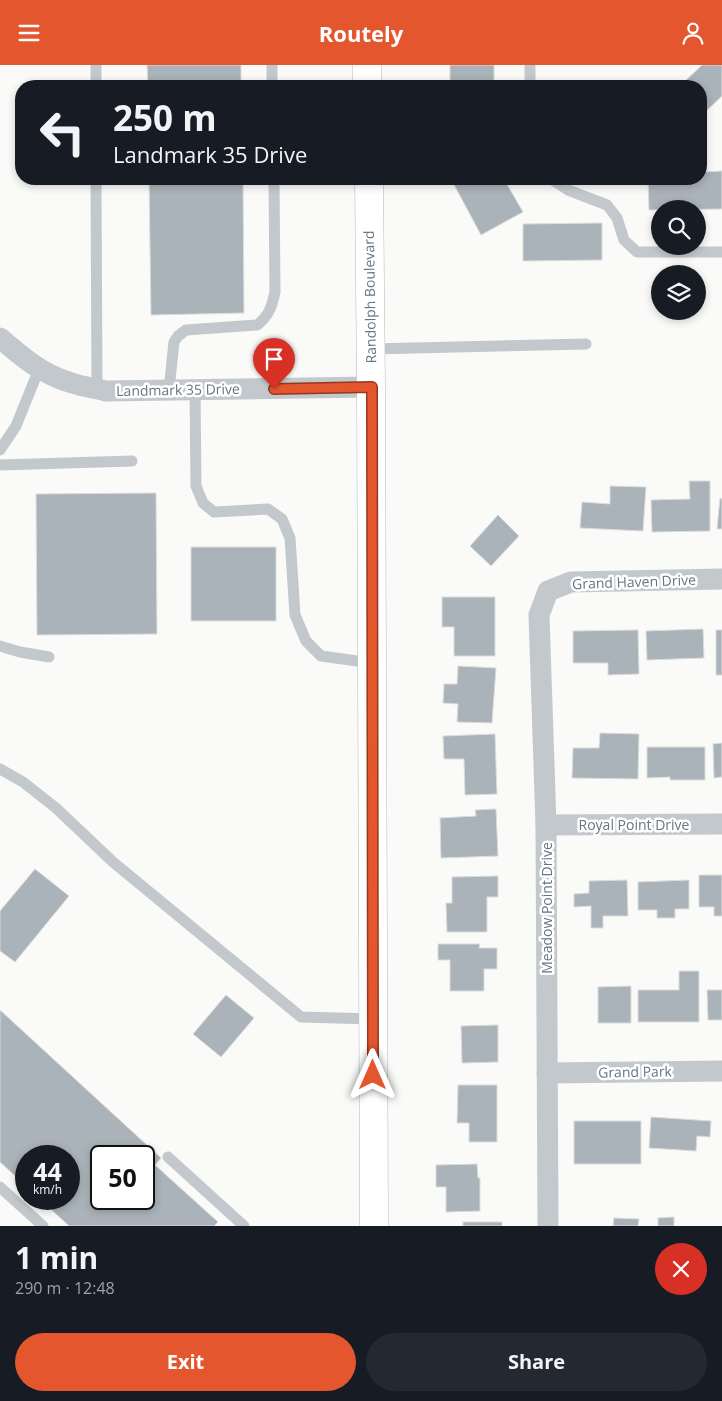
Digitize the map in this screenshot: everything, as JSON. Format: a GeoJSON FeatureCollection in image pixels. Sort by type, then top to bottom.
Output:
{"type":"FeatureCollection","features":[{"type":"Feature","properties":{"kind":"main road"},"geometry":{"type":"LineString","coordinates":[[367,65],[367,80]]}},
{"type":"Feature","properties":{"kind":"main road","name":"Randolph Boulevard"},"geometry":{"type":"LineString","coordinates":[[368,185],[372,387],[374,1226]]}},
{"type":"Feature","properties":{"kind":"street","name":"Landmark 35 Drive"},"geometry":{"type":"LineString","coordinates":[[0,338],[24,359],[39,369],[72,383],[106,391],[372,387]]}},
{"type":"Feature","properties":{"kind":"street","name":"Grand Haven Drive"},"geometry":{"type":"LineString","coordinates":[[548,591],[571,582],[722,579]]}},
{"type":"Feature","properties":{"kind":"street","name":"Meadow Point Drive"},"geometry":{"type":"LineString","coordinates":[[548,591],[539,615],[546,825],[548,1226]]}},
{"type":"Feature","properties":{"kind":"street","name":"Royal Point Drive"},"geometry":{"type":"LineString","coordinates":[[546,825],[722,824]]}},
{"type":"Feature","properties":{"kind":"street","name":"Grand Park"},"geometry":{"type":"LineString","coordinates":[[547,1073],[722,1071]]}},
{"type":"Feature","properties":{"kind":"lane"},"geometry":{"type":"LineString","coordinates":[[96,65],[96,80]]}},
{"type":"Feature","properties":{"kind":"lane"},"geometry":{"type":"LineString","coordinates":[[272,65],[272,80]]}},
{"type":"Feature","properties":{"kind":"lane"},"geometry":{"type":"LineString","coordinates":[[530,65],[530,80]]}},
{"type":"Feature","properties":{"kind":"lane"},"geometry":{"type":"LineString","coordinates":[[96,185],[97,389]]}},
{"type":"Feature","properties":{"kind":"lane"},"geometry":{"type":"LineString","coordinates":[[169,390],[174,342],[178,336],[186,330],[257,325],[265,319],[271,308],[275,292],[274,185]]}},
{"type":"Feature","properties":{"kind":"lane"},"geometry":{"type":"LineString","coordinates":[[561,185],[568,190],[607,205],[617,219],[624,240],[637,251],[722,252]]}},
{"type":"Feature","properties":{"kind":"lane"},"geometry":{"type":"LineString","coordinates":[[371,349],[586,344]]}},
{"type":"Feature","properties":{"kind":"lane"},"geometry":{"type":"LineString","coordinates":[[0,450],[16,426],[39,369]]}},
{"type":"Feature","properties":{"kind":"lane"},"geometry":{"type":"LineString","coordinates":[[195,389],[196,486],[203,503],[214,512],[268,509],[282,519],[290,538],[296,615],[306,641],[321,656],[372,663]]}},
{"type":"Feature","properties":{"kind":"lane"},"geometry":{"type":"LineString","coordinates":[[0,465],[132,461]]}},
{"type":"Feature","properties":{"kind":"lane"},"geometry":{"type":"LineString","coordinates":[[0,646],[49,657]]}},
{"type":"Feature","properties":{"kind":"lane"},"geometry":{"type":"LineString","coordinates":[[0,769],[23,782],[56,808],[113,862],[301,1017],[373,1019]]}},
{"type":"Feature","properties":{"kind":"lane"},"geometry":{"type":"LineString","coordinates":[[168,1157],[244,1226]]}},
{"type":"Feature","properties":{"kind":"lane"},"geometry":{"type":"LineString","coordinates":[[0,1187],[43,1226]]}},
{"type":"Feature","properties":{"kind":"building"},"geometry":{"type":"Polygon","coordinates":[[[147,65],[241,65],[241,80],[148,80],[147,65]]]}},
{"type":"Feature","properties":{"kind":"building"},"geometry":{"type":"Polygon","coordinates":[[[450,65],[494,65],[494,80],[450,80],[450,65]]]}},
{"type":"Feature","properties":{"kind":"building"},"geometry":{"type":"Polygon","coordinates":[[[702,65],[722,65],[722,96],[707,110],[707,80],[686,80],[702,65]]]}},
{"type":"Feature","properties":{"kind":"building"},"geometry":{"type":"Polygon","coordinates":[[[722,171],[722,209],[706,209],[706,200],[651,200],[651,210],[649,210],[648,185],[707,185],[707,172],[722,171]]]}},
{"type":"Feature","properties":{"kind":"building"},"geometry":{"type":"Polygon","coordinates":[[[149,185],[243,185],[244,313],[151,315],[149,185]]]}},
{"type":"Feature","properties":{"kind":"building"},"geometry":{"type":"Polygon","coordinates":[[[454,185],[507,185],[523,212],[481,235],[454,185]]]}},
{"type":"Feature","properties":{"kind":"building"},"geometry":{"type":"Polygon","coordinates":[[[602,223],[602,260],[523,261],[523,224],[602,223]]]}},
{"type":"Feature","properties":{"kind":"building"},"geometry":{"type":"Polygon","coordinates":[[[689,481],[710,481],[710,531],[652,532],[651,500],[690,499],[689,481]]]}},
{"type":"Feature","properties":{"kind":"building"},"geometry":{"type":"Polygon","coordinates":[[[610,486],[646,487],[643,531],[580,528],[582,502],[610,504],[610,486]]]}},
{"type":"Feature","properties":{"kind":"building"},"geometry":{"type":"Polygon","coordinates":[[[156,493],[157,634],[37,635],[36,494],[156,493]]]}},
{"type":"Feature","properties":{"kind":"building"},"geometry":{"type":"Polygon","coordinates":[[[720,498],[722,499],[722,529],[717,529],[720,498]]]}},
{"type":"Feature","properties":{"kind":"building"},"geometry":{"type":"Polygon","coordinates":[[[498,515],[519,536],[491,566],[470,546],[498,515]]]}},
{"type":"Feature","properties":{"kind":"building"},"geometry":{"type":"Polygon","coordinates":[[[191,547],[276,547],[276,621],[191,621],[191,547]]]}},
{"type":"Feature","properties":{"kind":"building"},"geometry":{"type":"Polygon","coordinates":[[[442,597],[495,597],[495,656],[454,656],[454,627],[442,627],[442,597]]]}},
{"type":"Feature","properties":{"kind":"building"},"geometry":{"type":"Polygon","coordinates":[[[703,629],[704,658],[647,660],[646,631],[703,629]]]}},
{"type":"Feature","properties":{"kind":"building"},"geometry":{"type":"Polygon","coordinates":[[[638,630],[639,674],[608,675],[608,663],[573,663],[573,631],[638,630]]]}},
{"type":"Feature","properties":{"kind":"building"},"geometry":{"type":"Polygon","coordinates":[[[716,630],[722,630],[722,675],[716,675],[716,630]]]}},
{"type":"Feature","properties":{"kind":"building"},"geometry":{"type":"Polygon","coordinates":[[[458,666],[496,668],[492,723],[457,722],[458,704],[443,703],[444,684],[457,684],[458,666]]]}},
{"type":"Feature","properties":{"kind":"building"},"geometry":{"type":"Polygon","coordinates":[[[600,733],[639,734],[638,779],[572,778],[573,748],[599,748],[600,733]]]}},
{"type":"Feature","properties":{"kind":"building"},"geometry":{"type":"Polygon","coordinates":[[[495,734],[497,794],[465,795],[464,759],[444,759],[443,736],[495,734]]]}},
{"type":"Feature","properties":{"kind":"building"},"geometry":{"type":"Polygon","coordinates":[[[722,743],[722,777],[714,778],[713,744],[722,743]]]}},
{"type":"Feature","properties":{"kind":"building"},"geometry":{"type":"Polygon","coordinates":[[[647,747],[705,747],[705,780],[670,780],[670,777],[647,778],[647,747]]]}},
{"type":"Feature","properties":{"kind":"building"},"geometry":{"type":"Polygon","coordinates":[[[496,809],[498,856],[441,858],[440,818],[476,816],[475,810],[496,809]]]}},
{"type":"Feature","properties":{"kind":"building"},"geometry":{"type":"Polygon","coordinates":[[[35,869],[69,896],[15,962],[0,951],[0,911],[35,869]]]}},
{"type":"Feature","properties":{"kind":"building"},"geometry":{"type":"Polygon","coordinates":[[[699,875],[722,875],[722,916],[714,916],[714,907],[699,907],[699,875]]]}},
{"type":"Feature","properties":{"kind":"building"},"geometry":{"type":"Polygon","coordinates":[[[498,876],[498,897],[487,897],[487,932],[447,932],[446,903],[452,903],[452,877],[498,876]]]}},
{"type":"Feature","properties":{"kind":"building"},"geometry":{"type":"Polygon","coordinates":[[[627,880],[628,916],[603,916],[603,928],[591,928],[591,906],[574,907],[574,894],[589,893],[589,881],[627,880]]]}},
{"type":"Feature","properties":{"kind":"building"},"geometry":{"type":"Polygon","coordinates":[[[689,880],[689,909],[675,909],[675,918],[657,918],[657,910],[638,910],[638,882],[689,880]]]}},
{"type":"Feature","properties":{"kind":"building"},"geometry":{"type":"Polygon","coordinates":[[[438,944],[480,944],[479,948],[497,948],[497,969],[484,969],[484,991],[450,991],[450,960],[438,960],[438,944]]]}},
{"type":"Feature","properties":{"kind":"building"},"geometry":{"type":"Polygon","coordinates":[[[679,971],[699,971],[699,1022],[638,1022],[638,990],[679,990],[679,971]]]}},
{"type":"Feature","properties":{"kind":"building"},"geometry":{"type":"Polygon","coordinates":[[[631,986],[631,1023],[598,1023],[598,987],[631,986]]]}},
{"type":"Feature","properties":{"kind":"building"},"geometry":{"type":"Polygon","coordinates":[[[707,990],[722,990],[722,1020],[708,1020],[707,990]]]}},
{"type":"Feature","properties":{"kind":"building"},"geometry":{"type":"Polygon","coordinates":[[[226,995],[254,1018],[221,1057],[193,1034],[226,995]]]}},
{"type":"Feature","properties":{"kind":"building"},"geometry":{"type":"Polygon","coordinates":[[[0,1010],[147,1145],[90,1145],[90,1210],[155,1210],[155,1165],[218,1222],[214,1226],[69,1226],[52,1210],[80,1210],[80,1145],[15,1145],[15,1176],[0,1162],[0,1010]]]}},
{"type":"Feature","properties":{"kind":"building"},"geometry":{"type":"Polygon","coordinates":[[[498,1025],[498,1062],[462,1063],[461,1026],[498,1025]]]}},
{"type":"Feature","properties":{"kind":"building"},"geometry":{"type":"Polygon","coordinates":[[[458,1085],[497,1085],[497,1142],[469,1142],[469,1123],[457,1123],[458,1085]]]}},
{"type":"Feature","properties":{"kind":"building"},"geometry":{"type":"Polygon","coordinates":[[[651,1117],[711,1121],[710,1137],[697,1136],[696,1151],[649,1148],[651,1117]]]}},
{"type":"Feature","properties":{"kind":"building"},"geometry":{"type":"Polygon","coordinates":[[[574,1121],[641,1121],[641,1164],[574,1164],[574,1121]]]}},
{"type":"Feature","properties":{"kind":"building"},"geometry":{"type":"Polygon","coordinates":[[[155,1152],[161,1158],[155,1165],[155,1152]]]}},
{"type":"Feature","properties":{"kind":"building"},"geometry":{"type":"Polygon","coordinates":[[[477,1164],[478,1178],[480,1178],[480,1211],[446,1212],[446,1187],[436,1187],[436,1165],[477,1164]]]}},
{"type":"Feature","properties":{"kind":"building"},"geometry":{"type":"Polygon","coordinates":[[[674,1217],[674,1226],[658,1226],[658,1218],[674,1217]]]}},
{"type":"Feature","properties":{"kind":"building"},"geometry":{"type":"Polygon","coordinates":[[[614,1218],[639,1219],[638,1226],[613,1226],[614,1218]]]}},
{"type":"Feature","properties":{"kind":"building"},"geometry":{"type":"Polygon","coordinates":[[[463,1222],[502,1222],[502,1226],[463,1226],[463,1222]]]}},
{"type":"Feature","properties":{"kind":"route"},"geometry":{"type":"LineString","coordinates":[[274,389],[372,387],[373,1075]]}}]}
